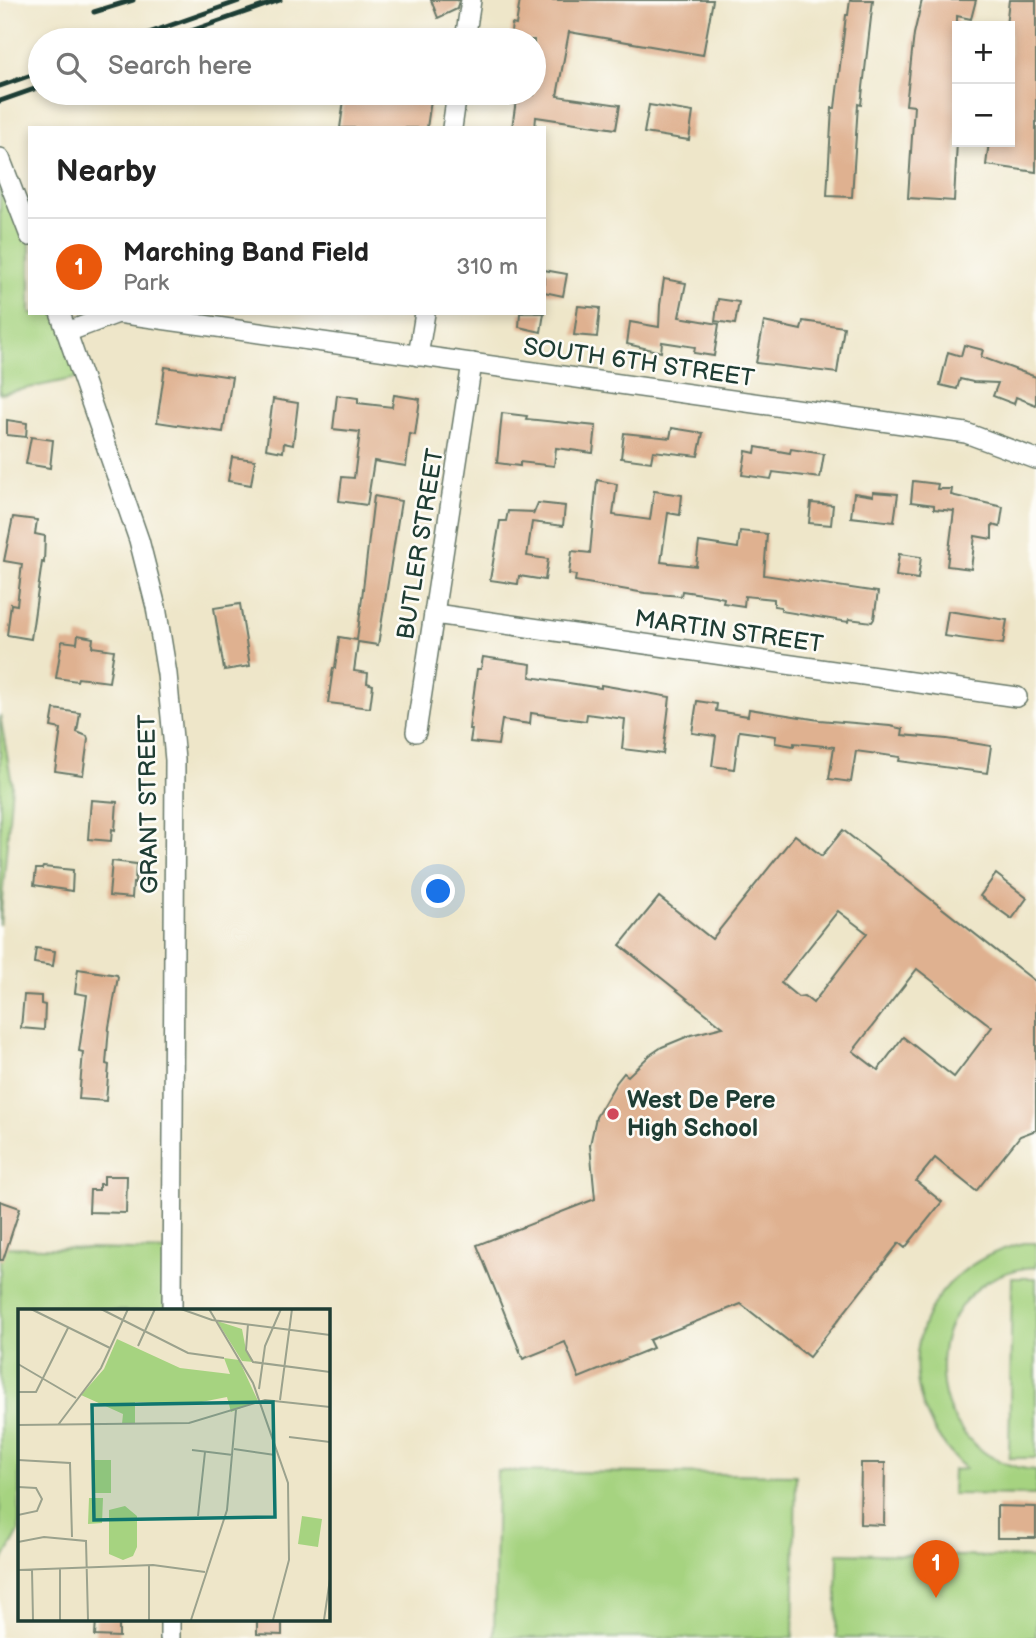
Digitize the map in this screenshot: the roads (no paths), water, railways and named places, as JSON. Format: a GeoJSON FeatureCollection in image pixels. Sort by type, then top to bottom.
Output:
{"type":"FeatureCollection","features":[{"type":"Feature","properties":{"kind":"street"},"geometry":{"type":"LineString","coordinates":[[467,28],[471,0]]}},
{"type":"Feature","properties":{"kind":"street"},"geometry":{"type":"LineString","coordinates":[[452,126],[455,105]]}},
{"type":"Feature","properties":{"kind":"street"},"geometry":{"type":"LineString","coordinates":[[0,158],[28,231]]}},
{"type":"Feature","properties":{"kind":"street","name":"GRANT STREET"},"geometry":{"type":"LineString","coordinates":[[61,315],[139,540],[156,607],[167,674],[175,760],[172,1309]]}},
{"type":"Feature","properties":{"kind":"street","name":"SOUTH 6TH STREET"},"geometry":{"type":"LineString","coordinates":[[67,332],[113,315]]}},
{"type":"Feature","properties":{"kind":"street","name":"SOUTH 6TH STREET"},"geometry":{"type":"LineString","coordinates":[[132,315],[966,433],[1036,459]]}},
{"type":"Feature","properties":{"kind":"street"},"geometry":{"type":"LineString","coordinates":[[418,356],[425,315]]}},
{"type":"Feature","properties":{"kind":"street","name":"BUTLER STREET"},"geometry":{"type":"LineString","coordinates":[[416,732],[472,363]]}},
{"type":"Feature","properties":{"kind":"street","name":"MARTIN STREET"},"geometry":{"type":"LineString","coordinates":[[435,614],[1017,697]]}},
{"type":"Feature","properties":{"kind":"street"},"geometry":{"type":"LineString","coordinates":[[170,1620],[170,1638]]}},
{"type":"Feature","properties":{"kind":"railway"},"geometry":{"type":"LineString","coordinates":[[94,12],[133,0]]}},
{"type":"Feature","properties":{"kind":"railway"},"geometry":{"type":"LineString","coordinates":[[163,28],[242,0]]}},
{"type":"Feature","properties":{"kind":"railway"},"geometry":{"type":"LineString","coordinates":[[200,28],[280,0]]}},
{"type":"Feature","properties":{"kind":"railway"},"geometry":{"type":"LineString","coordinates":[[0,86],[28,76]]}},
{"type":"Feature","properties":{"kind":"railway"},"geometry":{"type":"LineString","coordinates":[[0,101],[28,91]]}},
{"type":"Feature","properties":{"kind":"place","name":"West De Pere High School"},"geometry":{"type":"Point","coordinates":[613,1114]}},
{"type":"Feature","properties":{"kind":"place","name":"Marching Band Field"},"geometry":{"type":"Point","coordinates":[936,1598]}}]}
